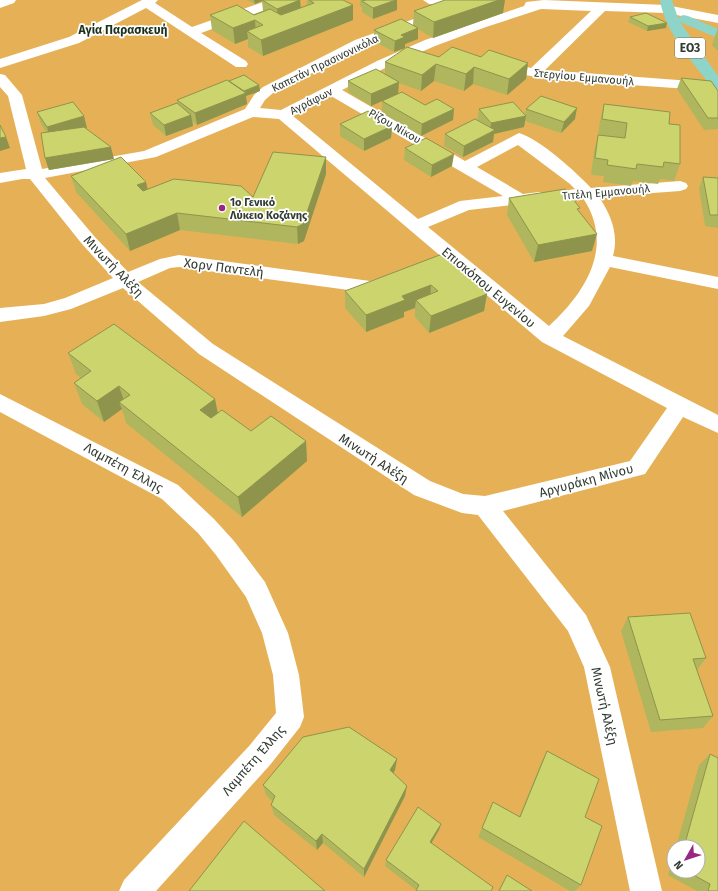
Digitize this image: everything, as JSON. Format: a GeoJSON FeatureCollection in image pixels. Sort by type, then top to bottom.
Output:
{"type":"FeatureCollection","features":[{"type":"Feature","properties":{"kind":"main road"},"geometry":{"type":"LineString","coordinates":[[674,8],[718,36]]}},
{"type":"Feature","properties":{"kind":"main road","name":"ΕΟ3"},"geometry":{"type":"LineString","coordinates":[[674,8],[718,87]]}},
{"type":"Feature","properties":{"kind":"main road","name":"ΕΟ3"},"geometry":{"type":"LineString","coordinates":[[674,8],[694,45],[718,69]]}},
{"type":"Feature","properties":{"kind":"main road"},"geometry":{"type":"LineString","coordinates":[[694,45],[718,36]]}},
{"type":"Feature","properties":{"kind":"street"},"geometry":{"type":"LineString","coordinates":[[0,4],[10,0]]}},
{"type":"Feature","properties":{"kind":"street"},"geometry":{"type":"LineString","coordinates":[[190,32],[281,0]]}},
{"type":"Feature","properties":{"kind":"street","name":"Καπετάν Πρασινονικόλα"},"geometry":{"type":"LineString","coordinates":[[429,0],[490,3]]}},
{"type":"Feature","properties":{"kind":"street"},"geometry":{"type":"LineString","coordinates":[[0,64],[74,40],[149,2],[190,32],[241,64]]}},
{"type":"Feature","properties":{"kind":"street","name":"Καπετάν Πρασινονικόλα"},"geometry":{"type":"LineString","coordinates":[[251,112],[259,98],[268,90],[360,43],[476,2]]}},
{"type":"Feature","properties":{"kind":"street"},"geometry":{"type":"LineString","coordinates":[[504,4],[543,2],[603,6],[674,8],[718,19]]}},
{"type":"Feature","properties":{"kind":"street","name":"Αγράφων"},"geometry":{"type":"LineString","coordinates":[[0,178],[22,174],[35,175],[150,154],[251,112],[283,115],[430,42],[543,2]]}},
{"type":"Feature","properties":{"kind":"street"},"geometry":{"type":"LineString","coordinates":[[534,73],[603,6]]}},
{"type":"Feature","properties":{"kind":"street"},"geometry":{"type":"LineString","coordinates":[[430,42],[452,49]]}},
{"type":"Feature","properties":{"kind":"street","name":"Στεργίου Εμμανουήλ"},"geometry":{"type":"LineString","coordinates":[[488,61],[534,73],[718,87]]}},
{"type":"Feature","properties":{"kind":"street","name":"Μινωτή Αλέξη"},"geometry":{"type":"LineString","coordinates":[[0,78],[15,95],[35,175],[42,186],[88,240],[125,280],[206,349],[422,488],[462,503],[485,506],[577,623],[597,667],[646,891]]}},
{"type":"Feature","properties":{"kind":"street","name":"Ρίζου Νίκου"},"geometry":{"type":"LineString","coordinates":[[331,90],[520,199]]}},
{"type":"Feature","properties":{"kind":"street","name":"Επισκόπου Ευγενίου"},"geometry":{"type":"LineString","coordinates":[[283,115],[549,337],[718,426]]}},
{"type":"Feature","properties":{"kind":"street"},"geometry":{"type":"LineString","coordinates":[[466,167],[519,138],[561,168],[587,193],[598,209],[605,224],[607,241],[604,260],[590,293],[582,305],[549,337]]}},
{"type":"Feature","properties":{"kind":"street","name":"Τιτέλη Εμμανουήλ"},"geometry":{"type":"LineString","coordinates":[[417,226],[466,205],[587,193],[680,186]]}},
{"type":"Feature","properties":{"kind":"street"},"geometry":{"type":"LineString","coordinates":[[431,261],[448,252]]}},
{"type":"Feature","properties":{"kind":"street"},"geometry":{"type":"LineString","coordinates":[[604,260],[718,283]]}},
{"type":"Feature","properties":{"kind":"street","name":"Χορν Παντελή"},"geometry":{"type":"LineString","coordinates":[[0,315],[44,310],[71,303],[166,263],[179,261],[371,287],[405,273]]}},
{"type":"Feature","properties":{"kind":"street","name":"Λαμπέτη Έλλης"},"geometry":{"type":"LineString","coordinates":[[0,402],[170,492],[206,526],[225,548],[256,590],[275,633],[286,675],[290,717],[260,755],[135,891]]}},
{"type":"Feature","properties":{"kind":"street","name":"Αργυράκη Μίνου"},"geometry":{"type":"LineString","coordinates":[[485,506],[637,468],[680,405]]}},
{"type":"Feature","properties":{"kind":"shaded area"},"geometry":{"type":"Polygon","coordinates":[[[0,0],[718,0],[718,891],[0,891],[0,0]]]}},
{"type":"Feature","properties":{"kind":"building"},"geometry":{"type":"Polygon","coordinates":[[[262,0],[300,0],[277,9],[262,0]]]}},
{"type":"Feature","properties":{"kind":"building"},"geometry":{"type":"Polygon","coordinates":[[[309,0],[343,0],[353,5],[261,40],[247,31],[263,25],[255,20],[233,28],[210,15],[237,5],[254,15],[270,9],[281,15],[314,3],[309,0]]]}},
{"type":"Feature","properties":{"kind":"building"},"geometry":{"type":"Polygon","coordinates":[[[396,0],[373,8],[362,1],[396,0]]]}},
{"type":"Feature","properties":{"kind":"building"},"geometry":{"type":"Polygon","coordinates":[[[445,0],[499,0],[434,22],[414,11],[445,0]]]}},
{"type":"Feature","properties":{"kind":"building"},"geometry":{"type":"Polygon","coordinates":[[[646,13],[667,23],[648,26],[630,17],[646,13]]]}},
{"type":"Feature","properties":{"kind":"building"},"geometry":{"type":"Polygon","coordinates":[[[401,19],[418,28],[401,35],[405,37],[395,41],[374,30],[401,19]]]}},
{"type":"Feature","properties":{"kind":"building"},"geometry":{"type":"Polygon","coordinates":[[[407,47],[439,57],[452,47],[481,57],[489,50],[528,63],[509,79],[474,67],[466,74],[436,64],[422,75],[385,62],[407,47]]]}},
{"type":"Feature","properties":{"kind":"building"},"geometry":{"type":"Polygon","coordinates":[[[376,69],[399,82],[371,94],[348,81],[376,69]]]}},
{"type":"Feature","properties":{"kind":"building"},"geometry":{"type":"Polygon","coordinates":[[[244,75],[259,85],[244,91],[229,81],[244,75]]]}},
{"type":"Feature","properties":{"kind":"building"},"geometry":{"type":"Polygon","coordinates":[[[681,78],[711,81],[718,91],[718,118],[708,118],[681,78]]]}},
{"type":"Feature","properties":{"kind":"building"},"geometry":{"type":"Polygon","coordinates":[[[227,80],[246,93],[195,113],[177,100],[227,80]]]}},
{"type":"Feature","properties":{"kind":"building"},"geometry":{"type":"Polygon","coordinates":[[[402,92],[425,105],[437,99],[454,109],[422,124],[382,101],[402,92]]]}},
{"type":"Feature","properties":{"kind":"building"},"geometry":{"type":"Polygon","coordinates":[[[541,96],[577,108],[564,122],[526,109],[541,96]]]}},
{"type":"Feature","properties":{"kind":"building"},"geometry":{"type":"Polygon","coordinates":[[[73,102],[84,116],[47,127],[37,112],[73,102]]]}},
{"type":"Feature","properties":{"kind":"building"},"geometry":{"type":"Polygon","coordinates":[[[513,102],[526,116],[491,123],[479,109],[513,102]]]}},
{"type":"Feature","properties":{"kind":"building"},"geometry":{"type":"Polygon","coordinates":[[[177,103],[191,115],[164,125],[150,113],[177,103]]]}},
{"type":"Feature","properties":{"kind":"building"},"geometry":{"type":"Polygon","coordinates":[[[604,104],[670,112],[669,124],[680,125],[680,164],[664,162],[663,167],[637,164],[636,169],[607,165],[608,160],[595,158],[598,135],[625,138],[627,123],[602,119],[604,104]]]}},
{"type":"Feature","properties":{"kind":"building"},"geometry":{"type":"Polygon","coordinates":[[[368,111],[392,126],[364,139],[340,124],[368,111]]]}},
{"type":"Feature","properties":{"kind":"building"},"geometry":{"type":"Polygon","coordinates":[[[475,119],[495,130],[464,146],[445,134],[475,119]]]}},
{"type":"Feature","properties":{"kind":"building"},"geometry":{"type":"Polygon","coordinates":[[[0,125],[6,137],[0,138],[0,125]]]}},
{"type":"Feature","properties":{"kind":"building"},"geometry":{"type":"Polygon","coordinates":[[[84,127],[111,147],[45,158],[41,133],[84,127]]]}},
{"type":"Feature","properties":{"kind":"building"},"geometry":{"type":"Polygon","coordinates":[[[426,138],[454,154],[432,165],[405,148],[426,138]]]}},
{"type":"Feature","properties":{"kind":"building"},"geometry":{"type":"Polygon","coordinates":[[[273,152],[326,157],[303,224],[297,227],[177,213],[126,234],[71,176],[121,157],[146,182],[137,185],[143,191],[174,179],[241,186],[253,197],[273,152]]]}},
{"type":"Feature","properties":{"kind":"building"},"geometry":{"type":"Polygon","coordinates":[[[703,177],[718,178],[718,215],[710,215],[703,177]]]}},
{"type":"Feature","properties":{"kind":"building"},"geometry":{"type":"Polygon","coordinates":[[[565,189],[580,208],[577,209],[597,234],[538,245],[509,198],[565,189]]]}},
{"type":"Feature","properties":{"kind":"building"},"geometry":{"type":"Polygon","coordinates":[[[445,253],[487,294],[431,316],[416,300],[438,291],[431,285],[402,296],[405,300],[366,315],[345,291],[445,253]]]}},
{"type":"Feature","properties":{"kind":"building"},"geometry":{"type":"Polygon","coordinates":[[[114,324],[215,399],[200,410],[211,418],[222,410],[251,431],[271,416],[306,441],[238,497],[119,402],[130,395],[119,386],[97,401],[74,383],[91,371],[68,353],[114,324]]]}},
{"type":"Feature","properties":{"kind":"building"},"geometry":{"type":"Polygon","coordinates":[[[690,613],[706,658],[693,659],[713,716],[660,720],[628,617],[690,613]]]}},
{"type":"Feature","properties":{"kind":"building"},"geometry":{"type":"Polygon","coordinates":[[[349,727],[397,759],[390,770],[407,786],[364,869],[322,834],[316,841],[271,805],[275,796],[263,785],[303,737],[349,727]]]}},
{"type":"Feature","properties":{"kind":"building"},"geometry":{"type":"Polygon","coordinates":[[[547,751],[599,779],[585,817],[602,826],[581,885],[482,828],[493,802],[520,817],[547,751]]]}},
{"type":"Feature","properties":{"kind":"building"},"geometry":{"type":"Polygon","coordinates":[[[710,754],[718,758],[718,891],[708,891],[710,884],[701,879],[706,879],[706,839],[686,839],[710,754]]]}},
{"type":"Feature","properties":{"kind":"building"},"geometry":{"type":"Polygon","coordinates":[[[418,807],[441,824],[430,842],[493,887],[491,891],[416,891],[419,885],[386,860],[418,807]]]}},
{"type":"Feature","properties":{"kind":"building"},"geometry":{"type":"Polygon","coordinates":[[[244,821],[325,891],[189,891],[244,821]]]}},
{"type":"Feature","properties":{"kind":"building"},"geometry":{"type":"Polygon","coordinates":[[[507,875],[532,891],[499,891],[507,875]]]}},
{"type":"Feature","properties":{"kind":"place","name":"1ο Γενικό Λύκειο Κοζάνης"},"geometry":{"type":"Point","coordinates":[222,208]}},
{"type":"Feature","properties":{"kind":"district","name":"Αγία Παρασκευή"},"geometry":{"type":"Point","coordinates":[123,30]}}]}
